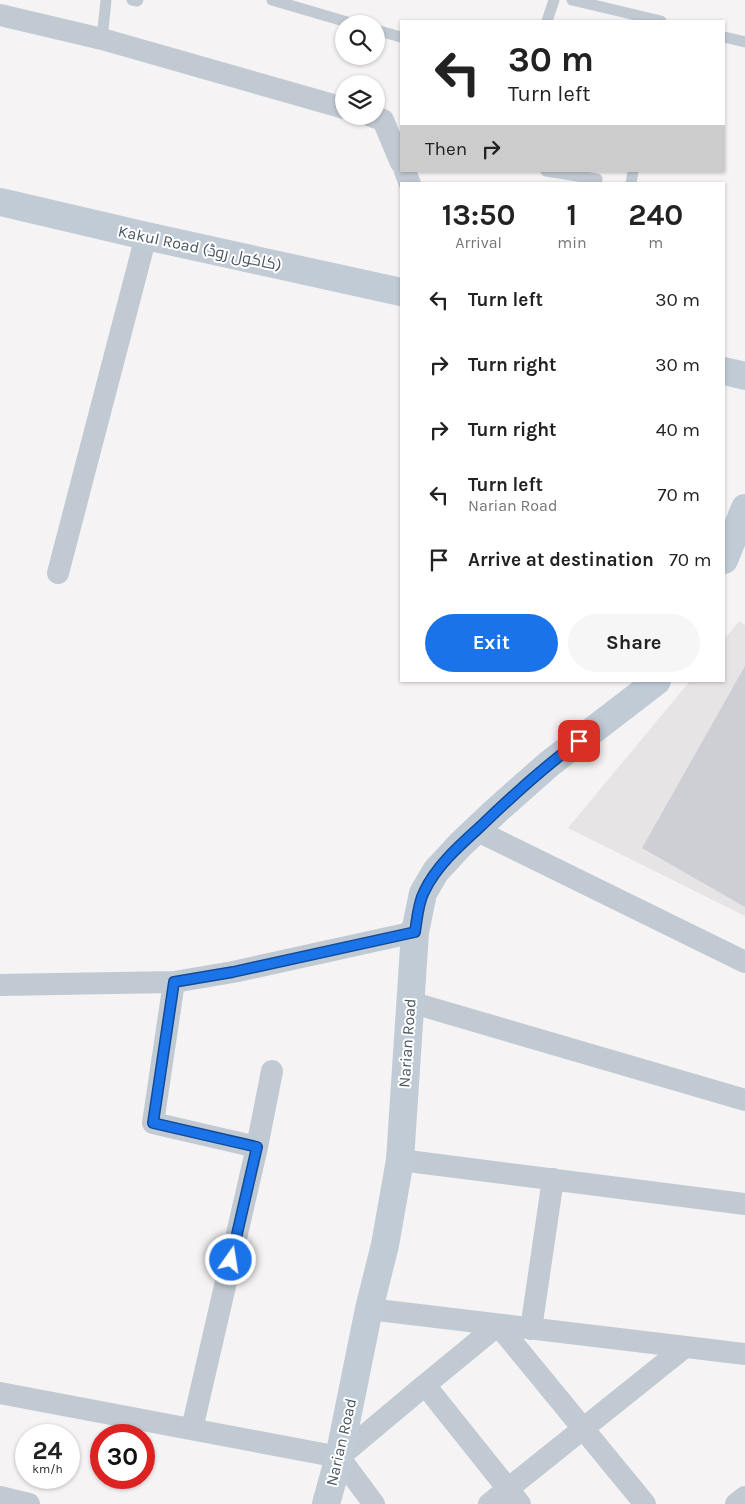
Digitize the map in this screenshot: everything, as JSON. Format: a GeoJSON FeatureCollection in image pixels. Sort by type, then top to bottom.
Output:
{"type":"FeatureCollection","features":[{"type":"Feature","properties":{"kind":"main road","name":"Kakul Road (کاکول روڈ)"},"geometry":{"type":"LineString","coordinates":[[0,202],[400,292]]}},
{"type":"Feature","properties":{"kind":"main road"},"geometry":{"type":"LineString","coordinates":[[725,371],[745,376]]}},
{"type":"Feature","properties":{"kind":"main road"},"geometry":{"type":"LineString","coordinates":[[725,558],[745,508]]}},
{"type":"Feature","properties":{"kind":"main road","name":"Narian Road"},"geometry":{"type":"LineString","coordinates":[[326,1504],[339,1457],[369,1310],[385,1245],[400,1160],[415,932],[423,893],[436,872],[476,830],[550,764],[656,682]]}},
{"type":"Feature","properties":{"kind":"street"},"geometry":{"type":"LineString","coordinates":[[0,15],[102,39],[335,105]]}},
{"type":"Feature","properties":{"kind":"street"},"geometry":{"type":"LineString","coordinates":[[385,123],[400,160]]}},
{"type":"Feature","properties":{"kind":"street"},"geometry":{"type":"LineString","coordinates":[[58,573],[146,236]]}},
{"type":"Feature","properties":{"kind":"street"},"geometry":{"type":"LineString","coordinates":[[476,830],[745,962]]}},
{"type":"Feature","properties":{"kind":"street"},"geometry":{"type":"LineString","coordinates":[[0,985],[174,982],[233,972],[415,932]]}},
{"type":"Feature","properties":{"kind":"street"},"geometry":{"type":"LineString","coordinates":[[174,982],[153,1123],[257,1147]]}},
{"type":"Feature","properties":{"kind":"street"},"geometry":{"type":"LineString","coordinates":[[410,1002],[745,1100]]}},
{"type":"Feature","properties":{"kind":"street"},"geometry":{"type":"LineString","coordinates":[[192,1429],[257,1147],[272,1071]]}},
{"type":"Feature","properties":{"kind":"street"},"geometry":{"type":"LineString","coordinates":[[400,1160],[745,1204]]}},
{"type":"Feature","properties":{"kind":"street"},"geometry":{"type":"LineString","coordinates":[[531,1329],[553,1179]]}},
{"type":"Feature","properties":{"kind":"street"},"geometry":{"type":"LineString","coordinates":[[369,1310],[745,1354]]}},
{"type":"Feature","properties":{"kind":"street"},"geometry":{"type":"LineString","coordinates":[[339,1457],[498,1325]]}},
{"type":"Feature","properties":{"kind":"street"},"geometry":{"type":"LineString","coordinates":[[498,1325],[645,1504]]}},
{"type":"Feature","properties":{"kind":"street"},"geometry":{"type":"LineString","coordinates":[[489,1504],[514,1496],[583,1428],[685,1347]]}},
{"type":"Feature","properties":{"kind":"street"},"geometry":{"type":"LineString","coordinates":[[425,1385],[514,1496]]}},
{"type":"Feature","properties":{"kind":"street"},"geometry":{"type":"LineString","coordinates":[[0,1393],[339,1457],[374,1504]]}},
{"type":"Feature","properties":{"kind":"street"},"geometry":{"type":"LineString","coordinates":[[0,1498],[29,1504]]}},
{"type":"Feature","properties":{"kind":"street"},"geometry":{"type":"LineString","coordinates":[[736,1504],[745,1498]]}},
{"type":"Feature","properties":{"kind":"lane"},"geometry":{"type":"LineString","coordinates":[[102,39],[106,0]]}},
{"type":"Feature","properties":{"kind":"lane"},"geometry":{"type":"LineString","coordinates":[[132,0],[138,0]]}},
{"type":"Feature","properties":{"kind":"lane"},"geometry":{"type":"LineString","coordinates":[[272,0],[335,18]]}},
{"type":"Feature","properties":{"kind":"lane"},"geometry":{"type":"LineString","coordinates":[[548,20],[554,0]]}},
{"type":"Feature","properties":{"kind":"lane"},"geometry":{"type":"LineString","coordinates":[[572,0],[655,20]]}},
{"type":"Feature","properties":{"kind":"lane"},"geometry":{"type":"LineString","coordinates":[[385,33],[400,37]]}},
{"type":"Feature","properties":{"kind":"lane"},"geometry":{"type":"LineString","coordinates":[[725,36],[745,42]]}},
{"type":"Feature","properties":{"kind":"lane"},"geometry":{"type":"LineString","coordinates":[[552,172],[597,180],[596,182]]}},
{"type":"Feature","properties":{"kind":"shaded area"},"geometry":{"type":"Polygon","coordinates":[[[739,621],[745,625],[745,916],[568,828],[689,682],[725,682],[725,639],[739,621]]]}},
{"type":"Feature","properties":{"kind":"building"},"geometry":{"type":"Polygon","coordinates":[[[745,666],[745,907],[642,848],[745,666]]]}},
{"type":"Feature","properties":{"kind":"route"},"geometry":{"type":"LineString","coordinates":[[231,1260],[257,1147],[153,1123],[174,982],[233,972],[415,932],[423,893],[436,872],[461,844],[497,810],[579,741]]}}]}
